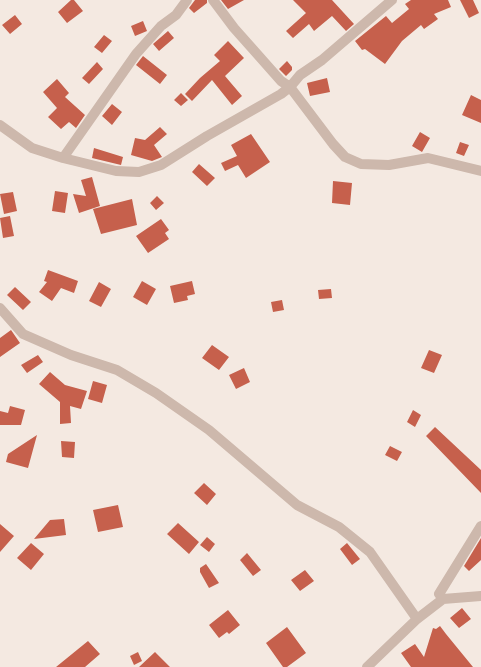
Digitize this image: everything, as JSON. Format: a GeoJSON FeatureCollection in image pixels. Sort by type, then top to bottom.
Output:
{"type":"FeatureCollection","features":[{"type":"Feature","properties":{"kind":"street"},"geometry":{"type":"LineString","coordinates":[[63,158],[136,54],[161,26],[176,15],[187,0]]}},
{"type":"Feature","properties":{"kind":"street"},"geometry":{"type":"LineString","coordinates":[[213,0],[281,81],[290,87],[333,144],[345,157],[361,164],[389,165],[428,158],[481,171]]}},
{"type":"Feature","properties":{"kind":"street"},"geometry":{"type":"LineString","coordinates":[[0,125],[32,148],[63,158],[116,171],[139,172],[162,165],[207,136],[281,94],[300,76],[322,60],[392,0]]}},
{"type":"Feature","properties":{"kind":"street"},"geometry":{"type":"LineString","coordinates":[[0,308],[23,334],[71,355],[118,370],[209,430],[297,505],[339,527],[370,552],[417,619]]}},
{"type":"Feature","properties":{"kind":"street"},"geometry":{"type":"LineString","coordinates":[[443,599],[439,594],[481,526]]}},
{"type":"Feature","properties":{"kind":"street"},"geometry":{"type":"LineString","coordinates":[[367,667],[417,619],[443,599],[481,596]]}},
{"type":"Feature","properties":{"kind":"building"},"geometry":{"type":"Polygon","coordinates":[[[71,0],[74,0],[83,11],[67,23],[58,12],[71,0]]]}},
{"type":"Feature","properties":{"kind":"building"},"geometry":{"type":"Polygon","coordinates":[[[195,0],[207,0],[207,3],[194,13],[189,8],[195,0]]]}},
{"type":"Feature","properties":{"kind":"building"},"geometry":{"type":"Polygon","coordinates":[[[221,0],[244,0],[228,9],[221,0]]]}},
{"type":"Feature","properties":{"kind":"building"},"geometry":{"type":"Polygon","coordinates":[[[293,0],[332,0],[354,24],[346,31],[332,16],[314,31],[309,24],[293,38],[286,31],[306,13],[293,0]]]}},
{"type":"Feature","properties":{"kind":"building"},"geometry":{"type":"Polygon","coordinates":[[[411,0],[448,0],[451,7],[434,14],[438,19],[424,29],[421,25],[402,41],[385,64],[365,49],[362,50],[355,41],[386,16],[392,23],[409,9],[405,4],[411,0]]]}},
{"type":"Feature","properties":{"kind":"building"},"geometry":{"type":"Polygon","coordinates":[[[460,0],[473,0],[479,13],[469,18],[460,0]]]}},
{"type":"Feature","properties":{"kind":"building"},"geometry":{"type":"Polygon","coordinates":[[[15,15],[22,24],[10,34],[2,25],[15,15]]]}},
{"type":"Feature","properties":{"kind":"building"},"geometry":{"type":"Polygon","coordinates":[[[143,21],[147,31],[135,36],[131,26],[143,21]]]}},
{"type":"Feature","properties":{"kind":"building"},"geometry":{"type":"Polygon","coordinates":[[[168,31],[174,38],[159,51],[153,44],[168,31]]]}},
{"type":"Feature","properties":{"kind":"building"},"geometry":{"type":"Polygon","coordinates":[[[104,35],[112,41],[102,53],[94,47],[104,35]]]}},
{"type":"Feature","properties":{"kind":"building"},"geometry":{"type":"Polygon","coordinates":[[[228,41],[244,58],[225,76],[242,96],[232,105],[212,80],[192,101],[185,94],[200,78],[220,61],[214,55],[228,41]]]}},
{"type":"Feature","properties":{"kind":"building"},"geometry":{"type":"Polygon","coordinates":[[[143,56],[167,75],[160,84],[136,65],[143,56]]]}},
{"type":"Feature","properties":{"kind":"building"},"geometry":{"type":"Polygon","coordinates":[[[287,61],[292,67],[292,70],[286,76],[279,69],[287,61]]]}},
{"type":"Feature","properties":{"kind":"building"},"geometry":{"type":"Polygon","coordinates":[[[97,62],[103,69],[89,84],[82,78],[97,62]]]}},
{"type":"Feature","properties":{"kind":"building"},"geometry":{"type":"Polygon","coordinates":[[[327,78],[330,92],[310,96],[307,83],[327,78]]]}},
{"type":"Feature","properties":{"kind":"building"},"geometry":{"type":"Polygon","coordinates":[[[57,79],[69,93],[65,97],[85,115],[76,128],[69,122],[61,129],[48,117],[57,108],[43,92],[57,79]]]}},
{"type":"Feature","properties":{"kind":"building"},"geometry":{"type":"Polygon","coordinates":[[[181,93],[188,100],[181,106],[174,100],[181,93]]]}},
{"type":"Feature","properties":{"kind":"building"},"geometry":{"type":"Polygon","coordinates":[[[471,95],[481,100],[481,123],[462,115],[471,95]]]}},
{"type":"Feature","properties":{"kind":"building"},"geometry":{"type":"Polygon","coordinates":[[[112,104],[122,112],[112,125],[102,116],[112,104]]]}},
{"type":"Feature","properties":{"kind":"building"},"geometry":{"type":"Polygon","coordinates":[[[160,127],[167,134],[154,145],[162,157],[152,161],[131,155],[135,138],[145,140],[160,127]]]}},
{"type":"Feature","properties":{"kind":"building"},"geometry":{"type":"Polygon","coordinates":[[[420,132],[430,138],[422,152],[412,146],[420,132]]]}},
{"type":"Feature","properties":{"kind":"building"},"geometry":{"type":"Polygon","coordinates":[[[251,134],[270,162],[246,178],[238,165],[225,171],[221,163],[237,156],[231,145],[251,134]]]}},
{"type":"Feature","properties":{"kind":"building"},"geometry":{"type":"Polygon","coordinates":[[[460,142],[469,145],[464,156],[456,153],[460,142]]]}},
{"type":"Feature","properties":{"kind":"building"},"geometry":{"type":"Polygon","coordinates":[[[94,148],[123,157],[121,165],[92,158],[94,148]]]}},
{"type":"Feature","properties":{"kind":"building"},"geometry":{"type":"Polygon","coordinates":[[[199,164],[215,178],[207,186],[192,172],[199,164]]]}},
{"type":"Feature","properties":{"kind":"building"},"geometry":{"type":"Polygon","coordinates":[[[92,177],[100,206],[79,213],[73,194],[86,196],[81,180],[92,177]]]}},
{"type":"Feature","properties":{"kind":"building"},"geometry":{"type":"Polygon","coordinates":[[[333,181],[352,183],[350,205],[332,203],[333,181]]]}},
{"type":"Feature","properties":{"kind":"building"},"geometry":{"type":"Polygon","coordinates":[[[55,191],[68,193],[65,213],[52,211],[55,191]]]}},
{"type":"Feature","properties":{"kind":"building"},"geometry":{"type":"Polygon","coordinates":[[[13,192],[17,211],[4,214],[0,194],[13,192]]]}},
{"type":"Feature","properties":{"kind":"building"},"geometry":{"type":"Polygon","coordinates":[[[157,196],[164,203],[156,210],[150,203],[157,196]]]}},
{"type":"Feature","properties":{"kind":"building"},"geometry":{"type":"Polygon","coordinates":[[[132,199],[137,225],[101,234],[93,209],[132,199]]]}},
{"type":"Feature","properties":{"kind":"building"},"geometry":{"type":"Polygon","coordinates":[[[10,216],[14,236],[3,238],[0,218],[10,216]]]}},
{"type":"Feature","properties":{"kind":"building"},"geometry":{"type":"Polygon","coordinates":[[[161,219],[169,230],[165,233],[169,239],[148,253],[136,236],[161,219]]]}},
{"type":"Feature","properties":{"kind":"building"},"geometry":{"type":"Polygon","coordinates":[[[48,270],[78,281],[74,293],[61,288],[52,301],[39,292],[47,282],[44,281],[48,270]]]}},
{"type":"Feature","properties":{"kind":"building"},"geometry":{"type":"Polygon","coordinates":[[[142,281],[156,289],[147,305],[133,297],[142,281]]]}},
{"type":"Feature","properties":{"kind":"building"},"geometry":{"type":"Polygon","coordinates":[[[192,281],[195,294],[187,296],[188,300],[174,303],[170,286],[192,281]]]}},
{"type":"Feature","properties":{"kind":"building"},"geometry":{"type":"Polygon","coordinates":[[[99,282],[111,289],[101,307],[89,301],[99,282]]]}},
{"type":"Feature","properties":{"kind":"building"},"geometry":{"type":"Polygon","coordinates":[[[15,287],[31,302],[23,310],[7,295],[15,287]]]}},
{"type":"Feature","properties":{"kind":"building"},"geometry":{"type":"Polygon","coordinates":[[[331,289],[332,298],[319,299],[318,290],[331,289]]]}},
{"type":"Feature","properties":{"kind":"building"},"geometry":{"type":"Polygon","coordinates":[[[282,300],[284,310],[273,312],[271,302],[282,300]]]}},
{"type":"Feature","properties":{"kind":"building"},"geometry":{"type":"Polygon","coordinates":[[[11,330],[20,343],[0,357],[0,338],[11,330]]]}},
{"type":"Feature","properties":{"kind":"building"},"geometry":{"type":"Polygon","coordinates":[[[212,345],[229,357],[219,370],[202,358],[212,345]]]}},
{"type":"Feature","properties":{"kind":"building"},"geometry":{"type":"Polygon","coordinates":[[[429,350],[442,355],[434,373],[421,368],[429,350]]]}},
{"type":"Feature","properties":{"kind":"building"},"geometry":{"type":"Polygon","coordinates":[[[38,355],[43,362],[27,373],[21,365],[38,355]]]}},
{"type":"Feature","properties":{"kind":"building"},"geometry":{"type":"Polygon","coordinates":[[[244,368],[250,382],[236,389],[229,375],[244,368]]]}},
{"type":"Feature","properties":{"kind":"building"},"geometry":{"type":"Polygon","coordinates":[[[50,372],[65,385],[87,391],[81,409],[70,406],[71,423],[60,424],[60,402],[39,384],[50,372]]]}},
{"type":"Feature","properties":{"kind":"building"},"geometry":{"type":"Polygon","coordinates":[[[93,381],[107,385],[102,403],[88,399],[93,381]]]}},
{"type":"Feature","properties":{"kind":"building"},"geometry":{"type":"Polygon","coordinates":[[[10,406],[25,410],[21,425],[0,425],[0,411],[8,413],[10,406]]]}},
{"type":"Feature","properties":{"kind":"building"},"geometry":{"type":"Polygon","coordinates":[[[413,410],[421,415],[415,427],[407,422],[413,410]]]}},
{"type":"Feature","properties":{"kind":"building"},"geometry":{"type":"Polygon","coordinates":[[[435,427],[481,470],[481,493],[426,436],[435,427]]]}},
{"type":"Feature","properties":{"kind":"building"},"geometry":{"type":"Polygon","coordinates":[[[37,435],[28,468],[6,462],[8,454],[37,435]]]}},
{"type":"Feature","properties":{"kind":"building"},"geometry":{"type":"Polygon","coordinates":[[[61,441],[75,442],[74,458],[62,457],[61,441]]]}},
{"type":"Feature","properties":{"kind":"building"},"geometry":{"type":"Polygon","coordinates":[[[390,446],[402,452],[397,461],[385,455],[390,446]]]}},
{"type":"Feature","properties":{"kind":"building"},"geometry":{"type":"Polygon","coordinates":[[[204,483],[216,494],[207,505],[194,493],[204,483]]]}},
{"type":"Feature","properties":{"kind":"building"},"geometry":{"type":"Polygon","coordinates":[[[118,505],[123,527],[98,532],[93,510],[118,505]]]}},
{"type":"Feature","properties":{"kind":"building"},"geometry":{"type":"Polygon","coordinates":[[[64,519],[66,535],[34,539],[50,520],[64,519]]]}},
{"type":"Feature","properties":{"kind":"building"},"geometry":{"type":"Polygon","coordinates":[[[178,523],[199,542],[189,554],[167,534],[178,523]]]}},
{"type":"Feature","properties":{"kind":"building"},"geometry":{"type":"Polygon","coordinates":[[[0,524],[14,536],[0,552],[0,524]]]}},
{"type":"Feature","properties":{"kind":"building"},"geometry":{"type":"Polygon","coordinates":[[[207,537],[215,544],[209,552],[200,545],[207,537]]]}},
{"type":"Feature","properties":{"kind":"building"},"geometry":{"type":"Polygon","coordinates":[[[481,538],[481,560],[469,571],[464,566],[481,538]]]}},
{"type":"Feature","properties":{"kind":"building"},"geometry":{"type":"Polygon","coordinates":[[[31,543],[44,554],[31,570],[17,558],[31,543]]]}},
{"type":"Feature","properties":{"kind":"building"},"geometry":{"type":"Polygon","coordinates":[[[347,543],[360,559],[352,565],[340,549],[347,543]]]}},
{"type":"Feature","properties":{"kind":"building"},"geometry":{"type":"Polygon","coordinates":[[[247,553],[261,570],[253,576],[240,560],[247,553]]]}},
{"type":"Feature","properties":{"kind":"building"},"geometry":{"type":"Polygon","coordinates":[[[206,564],[219,583],[209,588],[200,572],[200,568],[206,564]]]}},
{"type":"Feature","properties":{"kind":"building"},"geometry":{"type":"Polygon","coordinates":[[[305,570],[314,581],[300,591],[291,580],[305,570]]]}},
{"type":"Feature","properties":{"kind":"building"},"geometry":{"type":"Polygon","coordinates":[[[462,608],[471,619],[459,628],[450,618],[462,608]]]}},
{"type":"Feature","properties":{"kind":"building"},"geometry":{"type":"Polygon","coordinates":[[[228,610],[240,625],[229,634],[227,632],[219,638],[209,625],[228,610]]]}},
{"type":"Feature","properties":{"kind":"building"},"geometry":{"type":"Polygon","coordinates":[[[440,626],[473,667],[411,667],[401,653],[415,644],[424,657],[433,628],[436,629],[440,626]]]}},
{"type":"Feature","properties":{"kind":"building"},"geometry":{"type":"Polygon","coordinates":[[[287,627],[306,653],[287,667],[283,667],[266,643],[287,627]]]}},
{"type":"Feature","properties":{"kind":"building"},"geometry":{"type":"Polygon","coordinates":[[[88,641],[100,654],[85,667],[56,667],[88,641]]]}},
{"type":"Feature","properties":{"kind":"building"},"geometry":{"type":"Polygon","coordinates":[[[138,652],[142,661],[134,665],[130,656],[138,652]]]}},
{"type":"Feature","properties":{"kind":"building"},"geometry":{"type":"Polygon","coordinates":[[[155,652],[170,667],[139,667],[155,652]]]}}]}
